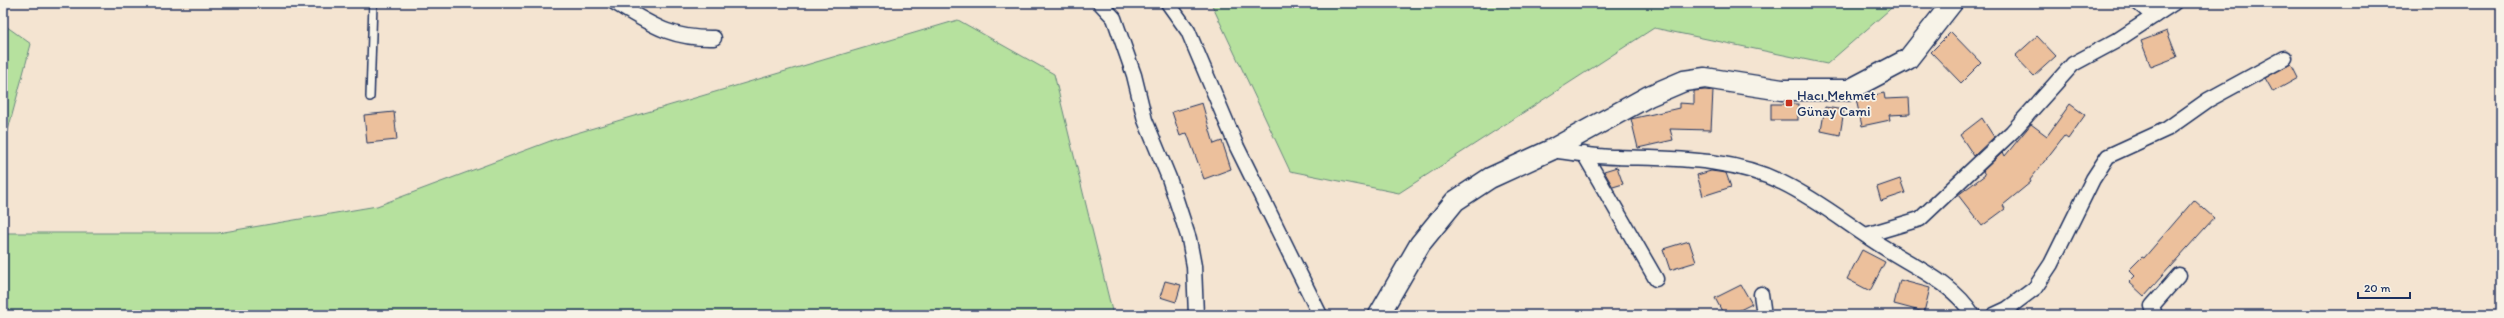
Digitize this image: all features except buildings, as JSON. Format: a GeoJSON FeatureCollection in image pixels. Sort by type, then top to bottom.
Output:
{"type":"FeatureCollection","features":[{"type":"Feature","properties":{"kind":"street"},"geometry":{"type":"LineString","coordinates":[[615,3],[662,31],[698,38],[714,38]]}},
{"type":"Feature","properties":{"kind":"street"},"geometry":{"type":"LineString","coordinates":[[1100,3],[1114,18],[1134,75],[1145,120],[1169,178],[1189,239],[1194,266],[1196,315]]}},
{"type":"Feature","properties":{"kind":"street"},"geometry":{"type":"LineString","coordinates":[[1168,3],[1188,31],[1237,146],[1320,315]]}},
{"type":"Feature","properties":{"kind":"street"},"geometry":{"type":"LineString","coordinates":[[1379,315],[1420,244],[1455,201],[1490,178],[1551,150],[1649,96],[1684,81],[1705,78],[1782,90],[1849,90],[1908,59],[1952,3]]}},
{"type":"Feature","properties":{"kind":"street"},"geometry":{"type":"LineString","coordinates":[[2138,3],[2154,16]]}},
{"type":"Feature","properties":{"kind":"street"},"geometry":{"type":"LineString","coordinates":[[1866,235],[1920,219],[2012,132],[2073,64],[2116,41],[2174,3]]}},
{"type":"Feature","properties":{"kind":"street"},"geometry":{"type":"LineString","coordinates":[[1994,315],[2007,309],[2035,288],[2051,264],[2093,179],[2108,156],[2167,129],[2208,100],[2285,58]]}},
{"type":"Feature","properties":{"kind":"street"},"geometry":{"type":"LineString","coordinates":[[1551,150],[1615,157],[1677,158],[1719,163],[1748,169],[1783,183],[1825,206],[1866,235],[1938,280],[1967,304],[1973,315]]}},
{"type":"Feature","properties":{"kind":"street"},"geometry":{"type":"LineString","coordinates":[[1584,154],[1656,279]]}},
{"type":"Feature","properties":{"kind":"street"},"geometry":{"type":"LineString","coordinates":[[2155,315],[2152,306],[2179,275]]}},
{"type":"Feature","properties":{"kind":"street"},"geometry":{"type":"LineString","coordinates":[[1761,294],[1764,315]]}},
{"type":"Feature","properties":{"kind":"lane"},"geometry":{"type":"LineString","coordinates":[[370,97],[373,3]]}},
{"type":"Feature","properties":{"kind":"green space"},"geometry":{"type":"Polygon","coordinates":[[[1211,3],[1897,3],[1827,64],[1654,28],[1399,193],[1290,171],[1211,3]]]}},
{"type":"Feature","properties":{"kind":"green space"},"geometry":{"type":"Polygon","coordinates":[[[958,20],[1054,74],[1113,315],[3,315],[3,233],[218,233],[377,206],[553,140],[958,20]]]}},
{"type":"Feature","properties":{"kind":"green space"},"geometry":{"type":"Polygon","coordinates":[[[3,24],[31,44],[3,149],[3,24]]]}},
{"type":"Feature","properties":{"kind":"place","name":"Hacı Mehmet Günay Cami"},"geometry":{"type":"Point","coordinates":[1789,103]}}]}
